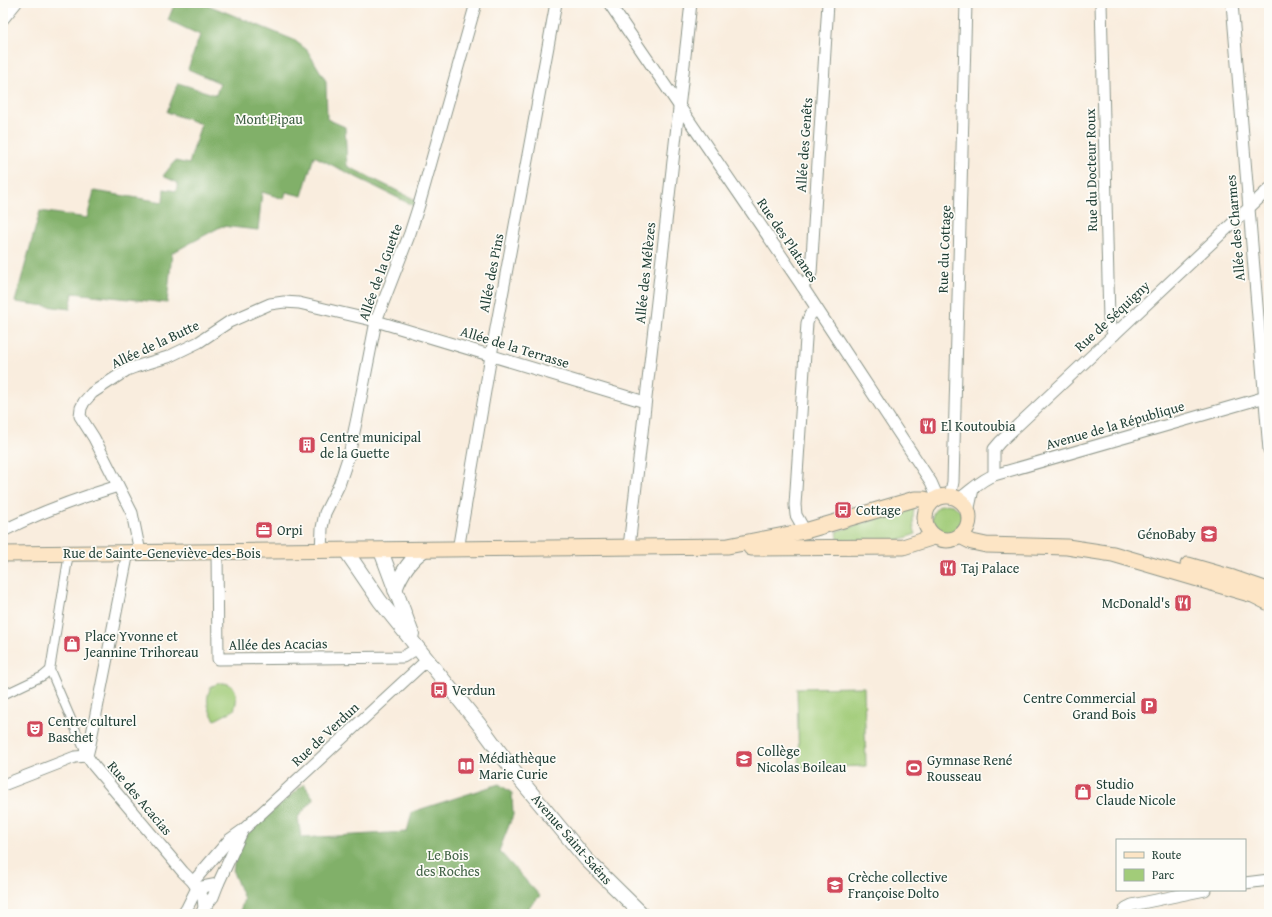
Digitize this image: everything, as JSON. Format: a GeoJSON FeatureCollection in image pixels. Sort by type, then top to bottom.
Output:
{"type":"FeatureCollection","features":[{"type":"Feature","properties":{"kind":"main road"},"geometry":{"type":"LineString","coordinates":[[945,498],[928,506],[924,520],[925,526],[934,537],[940,540],[947,541],[963,533],[978,534],[994,538],[1067,539],[1114,545],[1233,578],[1256,585],[1269,591]]}},
{"type":"Feature","properties":{"kind":"main road"},"geometry":{"type":"LineString","coordinates":[[728,546],[805,531],[915,499],[945,498],[965,505],[969,519],[963,533]]}},
{"type":"Feature","properties":{"kind":"main road"},"geometry":{"type":"LineString","coordinates":[[963,533],[972,542],[986,545],[1067,547],[1113,554],[1253,595],[1269,603]]}},
{"type":"Feature","properties":{"kind":"main road"},"geometry":{"type":"LineString","coordinates":[[728,546],[789,549],[903,547],[934,537]]}},
{"type":"Feature","properties":{"kind":"main road","name":"Rue de Sainte-Geneviève-des-Bois"},"geometry":{"type":"LineString","coordinates":[[3,554],[321,552],[728,546]]}},
{"type":"Feature","properties":{"kind":"street"},"geometry":{"type":"LineString","coordinates":[[3,19],[16,3]]}},
{"type":"Feature","properties":{"kind":"street","name":"Allée de la Guette"},"geometry":{"type":"LineString","coordinates":[[321,552],[322,528],[325,513],[339,485],[348,455],[357,418],[376,321],[410,233],[418,208],[476,3]]}},
{"type":"Feature","properties":{"kind":"street","name":"Allée des Pins"},"geometry":{"type":"LineString","coordinates":[[458,550],[491,355],[556,3]]}},
{"type":"Feature","properties":{"kind":"street","name":"Rue des Platanes"},"geometry":{"type":"LineString","coordinates":[[609,3],[802,286],[816,310],[931,482],[945,498]]}},
{"type":"Feature","properties":{"kind":"street","name":"Allée des Mélèzes"},"geometry":{"type":"LineString","coordinates":[[629,547],[691,3]]}},
{"type":"Feature","properties":{"kind":"street","name":"Allée des Genêts"},"geometry":{"type":"LineString","coordinates":[[802,286],[808,280],[811,273],[828,3]]}},
{"type":"Feature","properties":{"kind":"street","name":"Rue du Cottage"},"geometry":{"type":"LineString","coordinates":[[945,498],[953,482],[966,3]]}},
{"type":"Feature","properties":{"kind":"street","name":"Rue du Docteur Roux"},"geometry":{"type":"LineString","coordinates":[[1101,3],[1110,326],[1114,334]]}},
{"type":"Feature","properties":{"kind":"street","name":"Allée des Charmes"},"geometry":{"type":"LineString","coordinates":[[1232,3],[1249,208],[1267,397],[1269,450]]}},
{"type":"Feature","properties":{"kind":"street","name":"Rue de Séquigny"},"geometry":{"type":"LineString","coordinates":[[994,474],[994,449],[1000,442],[1269,189]]}},
{"type":"Feature","properties":{"kind":"street","name":"Allée de la Butte"},"geometry":{"type":"LineString","coordinates":[[134,552],[132,513],[94,438],[80,416],[81,408],[84,402],[92,393],[121,374],[135,367],[168,357],[181,351],[199,342],[228,322],[270,304],[284,302],[299,303],[376,321]]}},
{"type":"Feature","properties":{"kind":"street"},"geometry":{"type":"LineString","coordinates":[[805,531],[796,515],[795,505],[807,323],[810,315],[816,310]]}},
{"type":"Feature","properties":{"kind":"street","name":"Allée de la Terrasse"},"geometry":{"type":"LineString","coordinates":[[376,321],[645,402]]}},
{"type":"Feature","properties":{"kind":"street","name":"Avenue de la République"},"geometry":{"type":"LineString","coordinates":[[945,498],[973,489],[980,481],[994,474],[1267,397]]}},
{"type":"Feature","properties":{"kind":"street"},"geometry":{"type":"LineString","coordinates":[[3,531],[65,503],[118,486]]}},
{"type":"Feature","properties":{"kind":"street"},"geometry":{"type":"LineString","coordinates":[[968,512],[973,489]]}},
{"type":"Feature","properties":{"kind":"street"},"geometry":{"type":"LineString","coordinates":[[395,590],[402,571],[424,550]]}},
{"type":"Feature","properties":{"kind":"street","name":"Avenue Saint-Saëns"},"geometry":{"type":"LineString","coordinates":[[346,551],[380,601],[482,728],[518,777],[586,859],[642,914]]}},
{"type":"Feature","properties":{"kind":"street","name":"Avenue Saint-Saëns"},"geometry":{"type":"LineString","coordinates":[[381,551],[418,648]]}},
{"type":"Feature","properties":{"kind":"street"},"geometry":{"type":"LineString","coordinates":[[87,756],[134,552]]}},
{"type":"Feature","properties":{"kind":"street","name":"Allée des Acacias"},"geometry":{"type":"LineString","coordinates":[[217,552],[218,659],[403,657],[418,648]]}},
{"type":"Feature","properties":{"kind":"street"},"geometry":{"type":"LineString","coordinates":[[69,553],[50,670],[87,756]]}},
{"type":"Feature","properties":{"kind":"street","name":"Rue de Verdun"},"geometry":{"type":"LineString","coordinates":[[183,914],[188,908],[195,885],[229,840],[243,830],[427,660]]}},
{"type":"Feature","properties":{"kind":"street"},"geometry":{"type":"LineString","coordinates":[[3,695],[43,676],[50,670]]}},
{"type":"Feature","properties":{"kind":"street"},"geometry":{"type":"LineString","coordinates":[[3,785],[75,757],[87,756]]}},
{"type":"Feature","properties":{"kind":"street","name":"Rue des Acacias"},"geometry":{"type":"LineString","coordinates":[[87,756],[195,885]]}},
{"type":"Feature","properties":{"kind":"street","name":"Rue de Verdun"},"geometry":{"type":"LineString","coordinates":[[202,911],[213,897],[243,830]]}},
{"type":"Feature","properties":{"kind":"street"},"geometry":{"type":"LineString","coordinates":[[1246,883],[1269,880]]}},
{"type":"Feature","properties":{"kind":"street"},"geometry":{"type":"LineString","coordinates":[[202,911],[202,898],[195,885],[218,884]]}},
{"type":"Feature","properties":{"kind":"street"},"geometry":{"type":"LineString","coordinates":[[1123,914],[1126,908],[1132,905],[1200,891]]}},
{"type":"Feature","properties":{"kind":"green space","name":"Mont Pipau"},"geometry":{"type":"Polygon","coordinates":[[[175,3],[203,3],[294,40],[307,50],[326,81],[327,119],[345,127],[347,166],[420,202],[418,208],[314,156],[302,196],[286,192],[284,199],[262,192],[258,230],[222,226],[172,253],[167,303],[73,293],[70,309],[15,302],[40,211],[87,218],[94,191],[163,202],[164,189],[176,191],[178,183],[163,176],[175,161],[189,164],[201,124],[167,112],[178,83],[216,95],[220,83],[188,69],[200,35],[168,20],[175,3]]]}},
{"type":"Feature","properties":{"kind":"green space"},"geometry":{"type":"Polygon","coordinates":[[[947,504],[957,509],[962,519],[957,529],[947,534],[937,529],[932,519],[937,509],[947,504]]]}},
{"type":"Feature","properties":{"kind":"green space"},"geometry":{"type":"Polygon","coordinates":[[[914,508],[913,524],[916,534],[899,540],[838,540],[837,531],[914,508]]]}},
{"type":"Feature","properties":{"kind":"green space"},"geometry":{"type":"Polygon","coordinates":[[[220,683],[226,683],[233,688],[236,695],[236,705],[234,710],[215,720],[210,712],[208,695],[212,686],[220,683]]]}},
{"type":"Feature","properties":{"kind":"green space"},"geometry":{"type":"Polygon","coordinates":[[[864,687],[866,766],[799,768],[797,688],[864,687]]]}},
{"type":"Feature","properties":{"kind":"green space","name":"Le Bois des Roches"},"geometry":{"type":"Polygon","coordinates":[[[304,784],[314,799],[298,817],[301,838],[407,832],[412,812],[499,784],[512,793],[513,815],[499,851],[540,896],[522,914],[239,914],[244,899],[233,872],[236,849],[244,836],[304,784]]]}},
{"type":"Feature","properties":{"kind":"place","name":"El Koutoubia"},"geometry":{"type":"Point","coordinates":[928,426]}},
{"type":"Feature","properties":{"kind":"place","name":"Centre municipal de la Guette"},"geometry":{"type":"Point","coordinates":[307,445]}},
{"type":"Feature","properties":{"kind":"place","name":"Cottage"},"geometry":{"type":"Point","coordinates":[843,510]}},
{"type":"Feature","properties":{"kind":"place","name":"Orpi"},"geometry":{"type":"Point","coordinates":[264,530]}},
{"type":"Feature","properties":{"kind":"place","name":"GénoBaby"},"geometry":{"type":"Point","coordinates":[1209,534]}},
{"type":"Feature","properties":{"kind":"place","name":"Taj Palace"},"geometry":{"type":"Point","coordinates":[948,568]}},
{"type":"Feature","properties":{"kind":"place","name":"McDonald's"},"geometry":{"type":"Point","coordinates":[1183,603]}},
{"type":"Feature","properties":{"kind":"place","name":"Place Yvonne et Jeannine Trihoreau"},"geometry":{"type":"Point","coordinates":[72,644]}},
{"type":"Feature","properties":{"kind":"place","name":"Verdun"},"geometry":{"type":"Point","coordinates":[439,690]}},
{"type":"Feature","properties":{"kind":"place","name":"Centre Commercial Grand Bois"},"geometry":{"type":"Point","coordinates":[1149,706]}},
{"type":"Feature","properties":{"kind":"place","name":"Centre culturel Baschet"},"geometry":{"type":"Point","coordinates":[35,729]}},
{"type":"Feature","properties":{"kind":"place","name":"Collège Nicolas Boileau"},"geometry":{"type":"Point","coordinates":[744,759]}},
{"type":"Feature","properties":{"kind":"place","name":"Médiathèque Marie Curie"},"geometry":{"type":"Point","coordinates":[466,766]}},
{"type":"Feature","properties":{"kind":"place","name":"Gymnase René Rousseau"},"geometry":{"type":"Point","coordinates":[914,768]}},
{"type":"Feature","properties":{"kind":"place","name":"Studio Claude Nicole"},"geometry":{"type":"Point","coordinates":[1083,792]}},
{"type":"Feature","properties":{"kind":"place","name":"Crèche collective Françoise Dolto"},"geometry":{"type":"Point","coordinates":[835,885]}}]}
